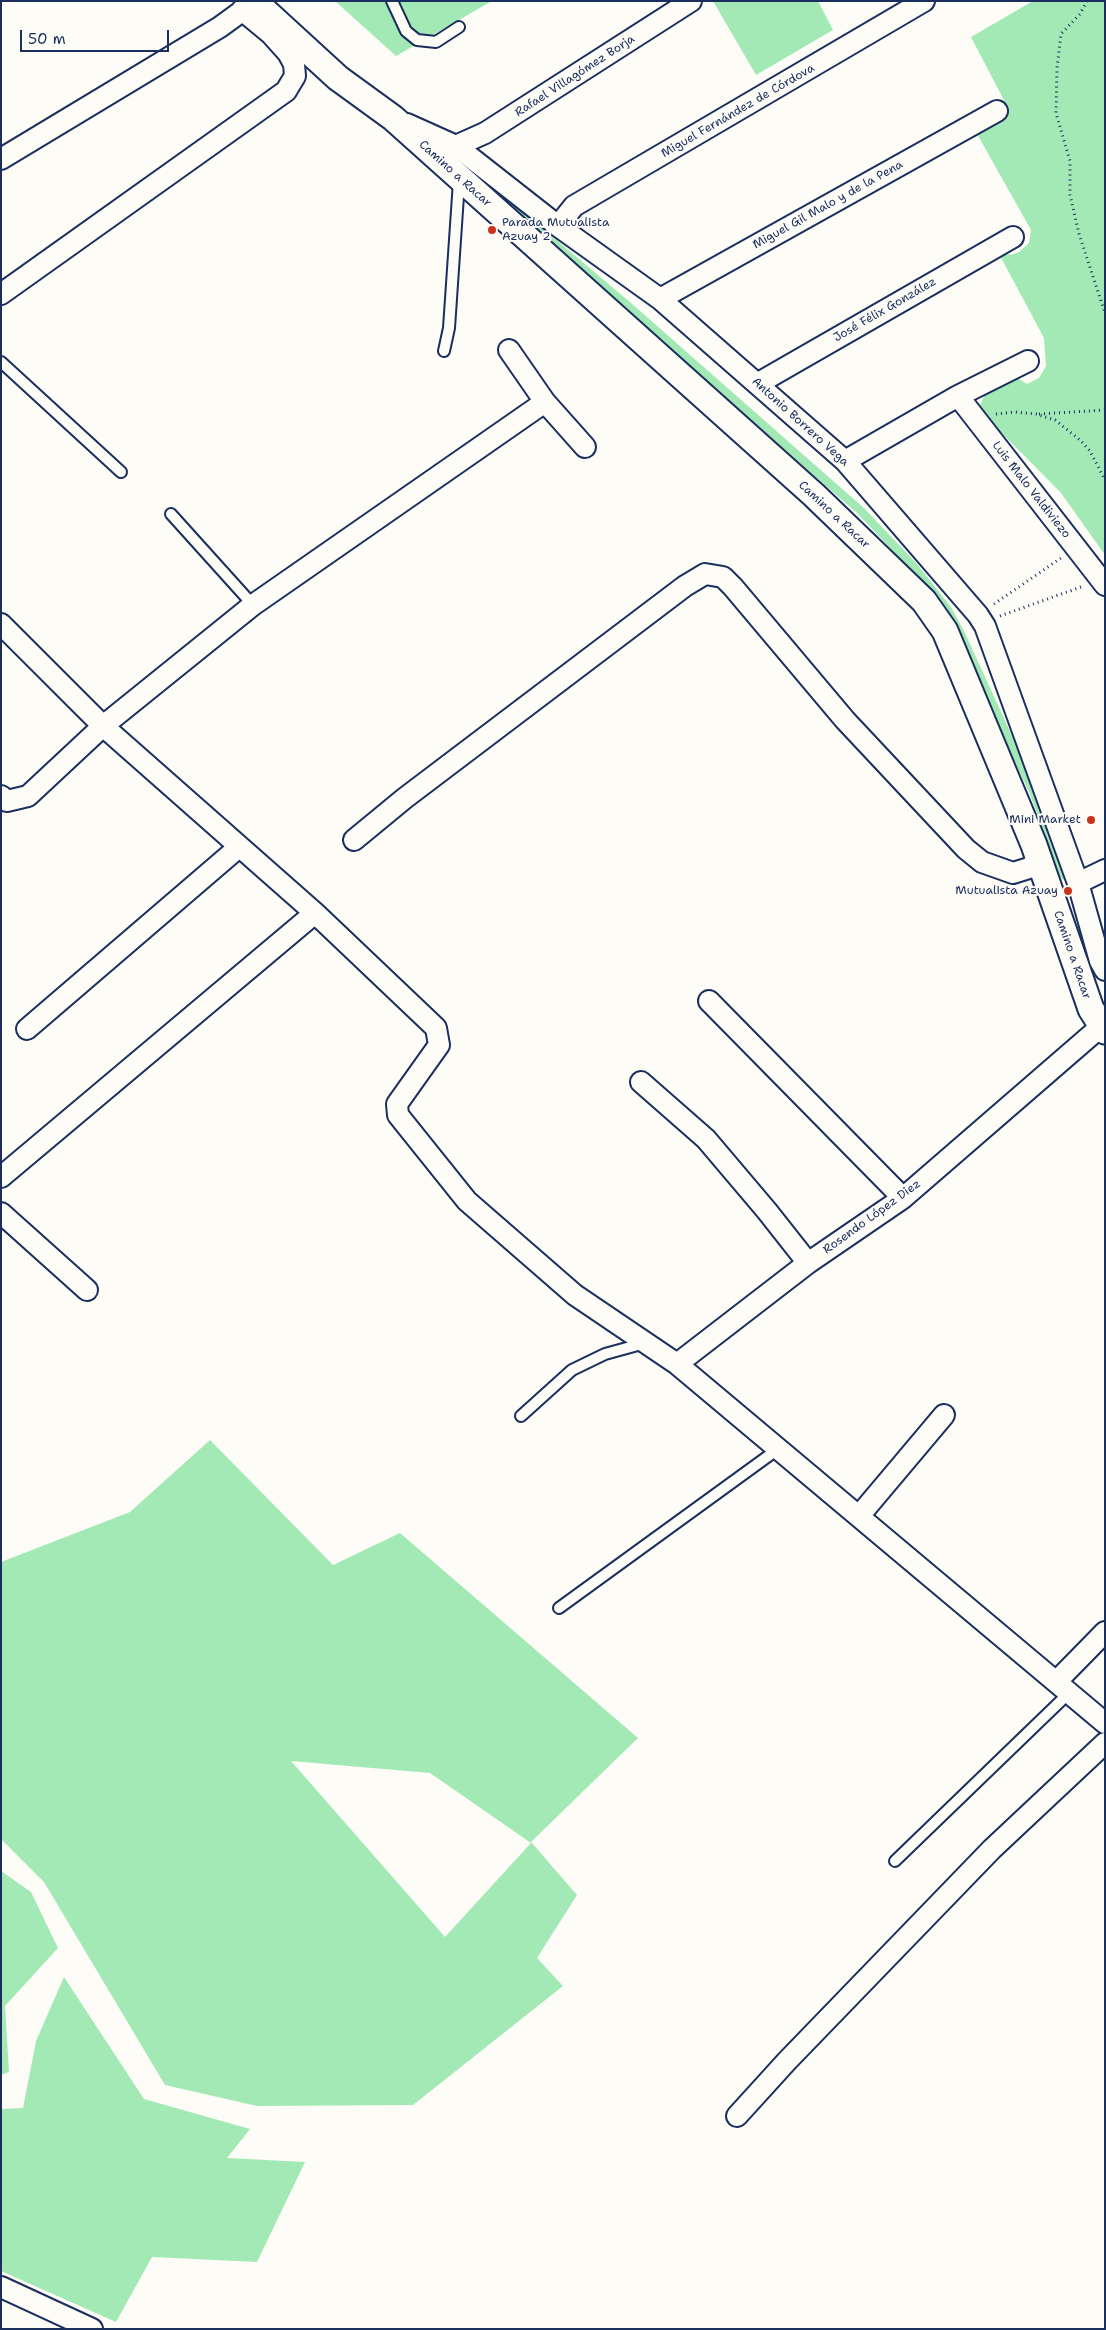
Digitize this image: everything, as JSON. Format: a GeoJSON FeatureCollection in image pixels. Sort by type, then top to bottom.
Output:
{"type":"FeatureCollection","features":[{"type":"Feature","properties":{"kind":"street","name":"Rafael Villagómez Borja"},"geometry":{"type":"LineString","coordinates":[[456,146],[485,133],[690,1]]}},
{"type":"Feature","properties":{"kind":"street","name":"Miguel Fernández de Córdova"},"geometry":{"type":"LineString","coordinates":[[558,226],[574,206],[924,1]]}},
{"type":"Feature","properties":{"kind":"street","name":"Camino a Racar"},"geometry":{"type":"LineString","coordinates":[[250,4],[338,78],[393,118],[814,495],[924,601],[945,632],[1039,861],[1100,1022]]}},
{"type":"Feature","properties":{"kind":"street"},"geometry":{"type":"LineString","coordinates":[[1,159],[220,27],[250,4],[271,34],[288,53],[294,64],[295,76],[286,91],[1,294]]}},
{"type":"Feature","properties":{"kind":"street","name":"Miguel Gil Malo y de la Pena"},"geometry":{"type":"LineString","coordinates":[[660,299],[997,112]]}},
{"type":"Feature","properties":{"kind":"street","name":"Antonio Borrero Vega"},"geometry":{"type":"LineString","coordinates":[[393,118],[456,146],[558,226],[660,299],[845,461],[978,615],[984,626],[1076,878],[1100,961],[1105,970]]}},
{"type":"Feature","properties":{"kind":"street","name":"José Félix González"},"geometry":{"type":"LineString","coordinates":[[757,384],[1013,237]]}},
{"type":"Feature","properties":{"kind":"street"},"geometry":{"type":"LineString","coordinates":[[510,350],[545,402],[585,447]]}},
{"type":"Feature","properties":{"kind":"street"},"geometry":{"type":"LineString","coordinates":[[845,461],[958,396],[1028,361]]}},
{"type":"Feature","properties":{"kind":"street","name":"Luis Malo Valdiviezo"},"geometry":{"type":"LineString","coordinates":[[958,396],[1103,582]]}},
{"type":"Feature","properties":{"kind":"street"},"geometry":{"type":"LineString","coordinates":[[1,796],[7,802],[28,796],[103,726],[253,605],[545,402]]}},
{"type":"Feature","properties":{"kind":"street"},"geometry":{"type":"LineString","coordinates":[[354,840],[405,798],[685,586],[705,574],[723,577],[733,587],[845,720],[966,849],[982,862],[1013,873],[1029,868],[1039,861]]}},
{"type":"Feature","properties":{"kind":"street"},"geometry":{"type":"LineString","coordinates":[[1,624],[103,726],[315,913],[436,1028],[439,1045],[397,1104],[398,1115],[467,1201],[575,1295],[677,1364],[1105,1723]]}},
{"type":"Feature","properties":{"kind":"street"},"geometry":{"type":"LineString","coordinates":[[27,1029],[60,998],[239,847]]}},
{"type":"Feature","properties":{"kind":"street"},"geometry":{"type":"LineString","coordinates":[[1076,878],[1105,870]]}},
{"type":"Feature","properties":{"kind":"street"},"geometry":{"type":"LineString","coordinates":[[1,1177],[315,913]]}},
{"type":"Feature","properties":{"kind":"street"},"geometry":{"type":"LineString","coordinates":[[709,1000],[903,1198]]}},
{"type":"Feature","properties":{"kind":"street","name":"Rosendo López Diez"},"geometry":{"type":"LineString","coordinates":[[677,1364],[808,1263],[903,1198],[1100,1022]]}},
{"type":"Feature","properties":{"kind":"street"},"geometry":{"type":"LineString","coordinates":[[641,1082],[706,1140],[767,1211],[808,1263]]}},
{"type":"Feature","properties":{"kind":"street"},"geometry":{"type":"LineString","coordinates":[[1,1213],[86,1290]]}},
{"type":"Feature","properties":{"kind":"street"},"geometry":{"type":"LineString","coordinates":[[859,1516],[944,1415]]}},
{"type":"Feature","properties":{"kind":"street"},"geometry":{"type":"LineString","coordinates":[[1063,1687],[1105,1632]]}},
{"type":"Feature","properties":{"kind":"street"},"geometry":{"type":"LineString","coordinates":[[737,2116],[787,2061],[992,1850],[1105,1743]]}},
{"type":"Feature","properties":{"kind":"street"},"geometry":{"type":"LineString","coordinates":[[1,2287],[92,2329]]}},
{"type":"Feature","properties":{"kind":"lane"},"geometry":{"type":"LineString","coordinates":[[392,1],[406,31],[417,40],[436,42],[459,27]]}},
{"type":"Feature","properties":{"kind":"lane"},"geometry":{"type":"LineString","coordinates":[[444,351],[450,328],[459,178]]}},
{"type":"Feature","properties":{"kind":"lane"},"geometry":{"type":"LineString","coordinates":[[1,362],[121,472]]}},
{"type":"Feature","properties":{"kind":"lane"},"geometry":{"type":"LineString","coordinates":[[171,514],[253,605]]}},
{"type":"Feature","properties":{"kind":"lane"},"geometry":{"type":"LineString","coordinates":[[521,1416],[572,1370],[605,1354],[646,1343]]}},
{"type":"Feature","properties":{"kind":"lane"},"geometry":{"type":"LineString","coordinates":[[559,1608],[778,1449]]}},
{"type":"Feature","properties":{"kind":"lane"},"geometry":{"type":"LineString","coordinates":[[895,1861],[1063,1687]]}},
{"type":"Feature","properties":{"kind":"path"},"geometry":{"type":"LineString","coordinates":[[1088,1],[1080,14],[1060,34],[1056,112],[1070,161],[1070,195],[1079,234],[1105,313]]}},
{"type":"Feature","properties":{"kind":"path"},"geometry":{"type":"LineString","coordinates":[[974,417],[1015,412],[1036,414],[1105,410]]}},
{"type":"Feature","properties":{"kind":"path"},"geometry":{"type":"LineString","coordinates":[[1036,414],[1054,420],[1080,440],[1090,451],[1105,480]]}},
{"type":"Feature","properties":{"kind":"path"},"geometry":{"type":"LineString","coordinates":[[989,607],[1057,561],[1075,546]]}},
{"type":"Feature","properties":{"kind":"path"},"geometry":{"type":"LineString","coordinates":[[997,617],[1103,582]]}},
{"type":"Feature","properties":{"kind":"green space"},"geometry":{"type":"Polygon","coordinates":[[[335,1],[492,1],[396,56],[335,1]]]}},
{"type":"Feature","properties":{"kind":"green space"},"geometry":{"type":"Polygon","coordinates":[[[713,1],[818,1],[833,30],[756,75],[713,1]]]}},
{"type":"Feature","properties":{"kind":"green space"},"geometry":{"type":"Polygon","coordinates":[[[1033,1],[1105,1],[1105,555],[1061,493],[987,418],[980,406],[985,394],[1014,376],[1027,384],[1039,378],[1046,366],[1044,338],[998,252],[1011,255],[1019,252],[1029,243],[1031,230],[972,125],[983,128],[994,126],[1003,119],[1007,106],[971,37],[1033,1]]]}},
{"type":"Feature","properties":{"kind":"green space"},"geometry":{"type":"Polygon","coordinates":[[[477,173],[631,303],[865,509],[916,563],[951,607],[964,631],[1034,784],[1074,886],[1061,878],[1029,792],[944,610],[909,568],[858,514],[473,177],[477,173]]]}},
{"type":"Feature","properties":{"kind":"green space"},"geometry":{"type":"Polygon","coordinates":[[[210,1440],[333,1565],[400,1533],[638,1738],[531,1842],[577,1895],[537,1958],[563,1986],[413,2105],[257,2106],[165,2085],[44,1882],[1,1839],[1,1562],[130,1512],[210,1440]],[[291,1761],[445,1937],[531,1843],[430,1773],[291,1761]]]}},
{"type":"Feature","properties":{"kind":"green space"},"geometry":{"type":"Polygon","coordinates":[[[1,1871],[31,1892],[58,1948],[5,2006],[9,2072],[1,2075],[1,1871]]]}},
{"type":"Feature","properties":{"kind":"green space"},"geometry":{"type":"Polygon","coordinates":[[[64,1977],[144,2099],[250,2129],[227,2158],[305,2162],[257,2262],[152,2257],[116,2322],[1,2271],[1,2109],[23,2108],[36,2041],[64,1977]]]}},
{"type":"Feature","properties":{"kind":"place","name":"Parada Mutualista Azuay 2"},"geometry":{"type":"Point","coordinates":[492,230]}},
{"type":"Feature","properties":{"kind":"place","name":"Mini Market"},"geometry":{"type":"Point","coordinates":[1091,820]}},
{"type":"Feature","properties":{"kind":"place","name":"Mutualista Azuay"},"geometry":{"type":"Point","coordinates":[1068,891]}}]}
